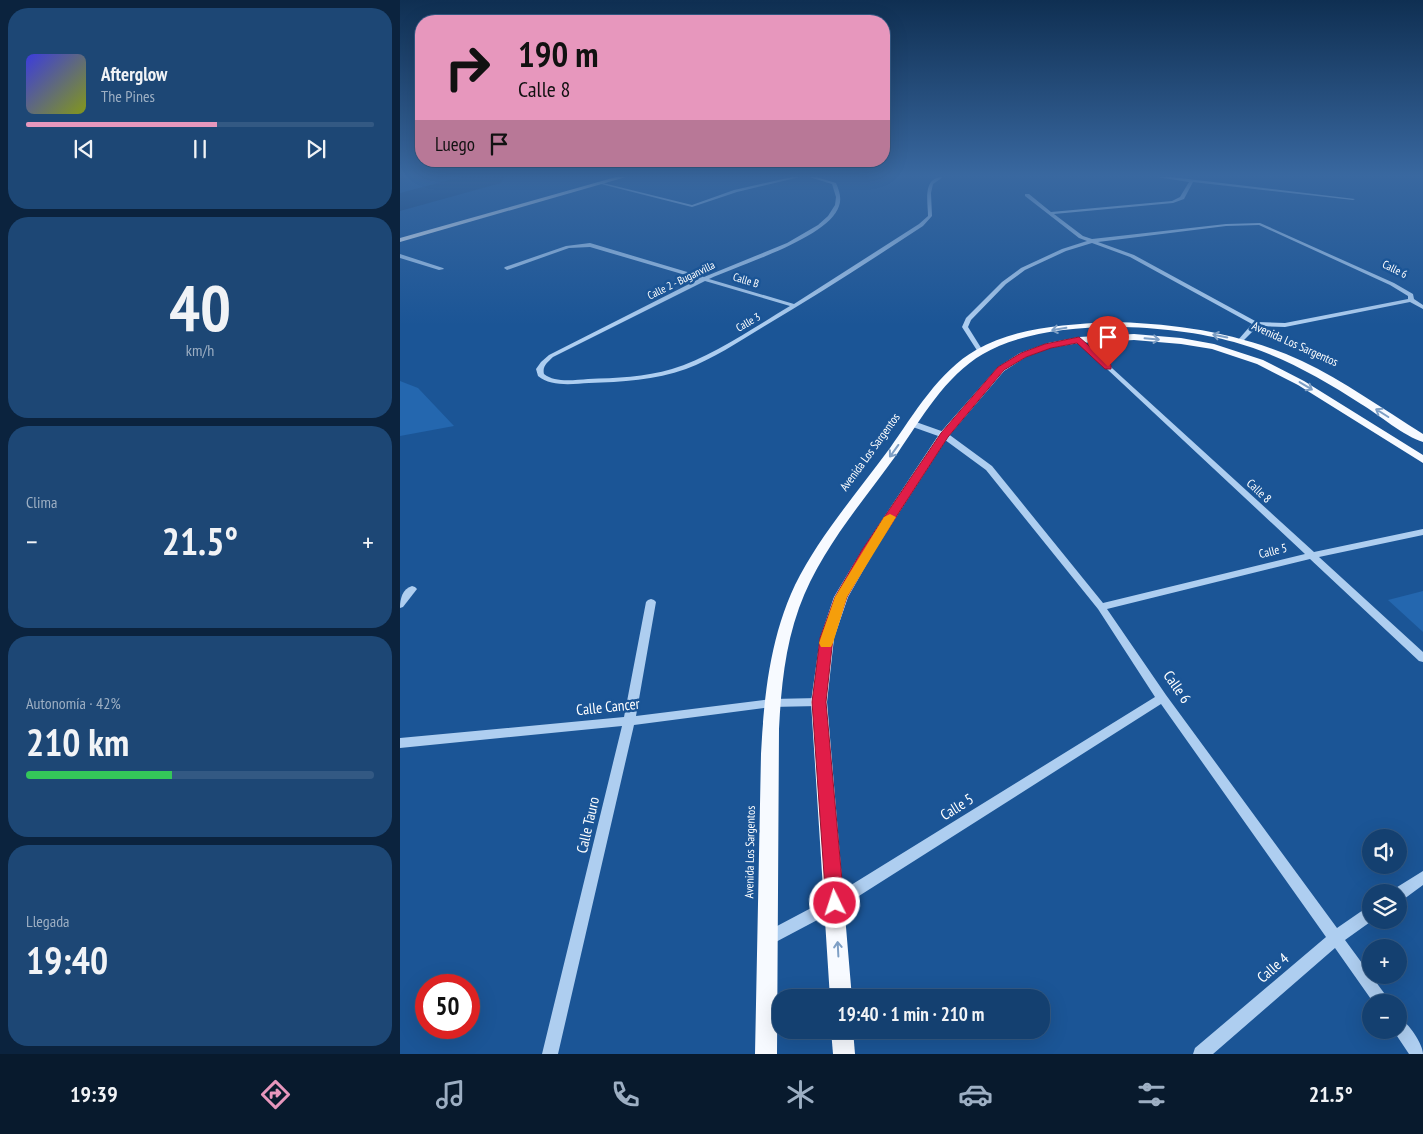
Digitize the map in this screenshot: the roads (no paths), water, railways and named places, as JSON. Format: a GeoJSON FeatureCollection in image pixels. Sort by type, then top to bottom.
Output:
{"type":"FeatureCollection","features":[{"type":"Feature","properties":{"kind":"main road"},"geometry":{"type":"LineString","coordinates":[[400,232],[422,226]]}},
{"type":"Feature","properties":{"kind":"main road"},"geometry":{"type":"LineString","coordinates":[[400,240],[446,226]]}},
{"type":"Feature","properties":{"kind":"main road","name":"Avenida Los Sargentos"},"geometry":{"type":"LineString","coordinates":[[766,1054],[771,703],[784,632],[801,584],[828,539],[937,392],[963,364],[980,351],[1014,339],[1057,329],[1101,324],[1148,324],[1242,340],[1326,377],[1423,439]]}},
{"type":"Feature","properties":{"kind":"main road"},"geometry":{"type":"LineString","coordinates":[[840,989],[835,903],[819,702],[827,638],[841,597],[867,553],[944,435],[1001,369],[1024,355],[1048,346],[1079,340],[1134,337],[1181,341],[1214,348],[1260,362],[1301,383],[1423,460]]}},
{"type":"Feature","properties":{"kind":"main road"},"geometry":{"type":"LineString","coordinates":[[843,1039],[844,1054]]}},
{"type":"Feature","properties":{"kind":"street","name":"Calle 2 - Buganvilla"},"geometry":{"type":"LineString","coordinates":[[547,381],[540,375],[539,369],[542,363],[551,356],[705,278],[808,234],[819,226]]}},
{"type":"Feature","properties":{"kind":"street","name":"Calle 3"},"geometry":{"type":"LineString","coordinates":[[547,381],[565,383],[647,378],[699,362],[796,306],[919,226]]}},
{"type":"Feature","properties":{"kind":"street"},"geometry":{"type":"LineString","coordinates":[[1065,226],[1092,241],[1132,256],[1256,324],[1285,324],[1411,300],[1423,307]]}},
{"type":"Feature","properties":{"kind":"street"},"geometry":{"type":"LineString","coordinates":[[980,351],[965,327],[978,307],[1004,283],[1024,269],[1064,250],[1092,241],[1222,226]]}},
{"type":"Feature","properties":{"kind":"street","name":"Calle 6"},"geometry":{"type":"LineString","coordinates":[[1267,226],[1392,284],[1411,295],[1411,300]]}},
{"type":"Feature","properties":{"kind":"street","name":"Calle B"},"geometry":{"type":"LineString","coordinates":[[574,245],[594,245],[796,306]]}},
{"type":"Feature","properties":{"kind":"street"},"geometry":{"type":"LineString","coordinates":[[507,268],[574,245]]}},
{"type":"Feature","properties":{"kind":"street"},"geometry":{"type":"LineString","coordinates":[[400,256],[441,269]]}},
{"type":"Feature","properties":{"kind":"street"},"geometry":{"type":"LineString","coordinates":[[1242,340],[1256,324]]}},
{"type":"Feature","properties":{"kind":"street","name":"Calle 8"},"geometry":{"type":"LineString","coordinates":[[1079,340],[1310,556],[1423,658]]}},
{"type":"Feature","properties":{"kind":"street","name":"Calle 6"},"geometry":{"type":"LineString","coordinates":[[914,424],[944,435],[989,468],[1101,607],[1162,698],[1376,994]]}},
{"type":"Feature","properties":{"kind":"street","name":"Calle 5"},"geometry":{"type":"LineString","coordinates":[[1101,607],[1310,556],[1423,532]]}},
{"type":"Feature","properties":{"kind":"street"},"geometry":{"type":"LineString","coordinates":[[400,605],[412,589]]}},
{"type":"Feature","properties":{"kind":"street","name":"Calle Tauro"},"geometry":{"type":"LineString","coordinates":[[550,1054],[629,721],[651,602]]}},
{"type":"Feature","properties":{"kind":"street","name":"Calle 5"},"geometry":{"type":"LineString","coordinates":[[767,939],[835,903],[1162,698]]}},
{"type":"Feature","properties":{"kind":"street","name":"Calle Cancer"},"geometry":{"type":"LineString","coordinates":[[400,743],[629,721],[771,703],[819,702]]}},
{"type":"Feature","properties":{"kind":"street"},"geometry":{"type":"LineString","coordinates":[[1407,888],[1423,877]]}},
{"type":"Feature","properties":{"kind":"street","name":"Calle 4"},"geometry":{"type":"LineString","coordinates":[[1201,1054],[1336,937],[1362,919]]}},
{"type":"Feature","properties":{"kind":"street"},"geometry":{"type":"LineString","coordinates":[[1407,1038],[1418,1054]]}}]}
